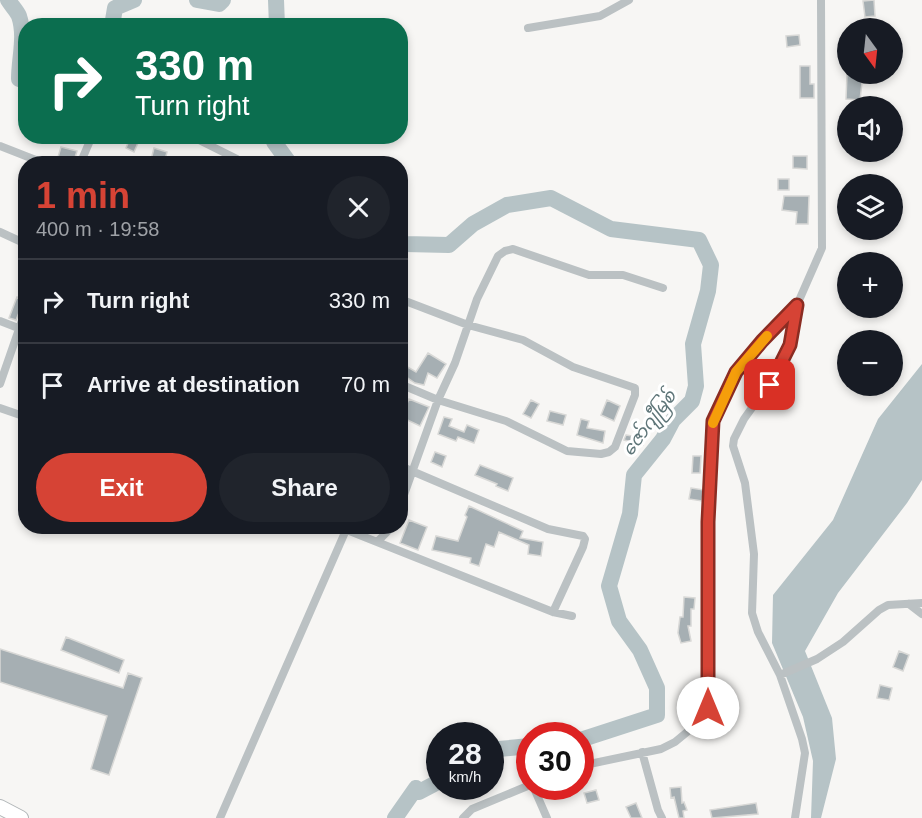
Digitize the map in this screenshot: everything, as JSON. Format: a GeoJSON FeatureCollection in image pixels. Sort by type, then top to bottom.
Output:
{"type":"FeatureCollection","features":[{"type":"Feature","properties":{"kind":"highway"},"geometry":{"type":"LineString","coordinates":[[0,807],[21,818]]}},
{"type":"Feature","properties":{"kind":"street"},"geometry":{"type":"LineString","coordinates":[[528,28],[600,16],[629,0]]}},
{"type":"Feature","properties":{"kind":"street"},"geometry":{"type":"LineString","coordinates":[[795,818],[805,753],[781,674],[758,632],[752,613],[754,554],[745,483],[734,439],[744,419],[779,370],[790,345],[797,305],[822,248],[821,0]]}},
{"type":"Feature","properties":{"kind":"street"},"geometry":{"type":"LineString","coordinates":[[207,144],[231,156]]}},
{"type":"Feature","properties":{"kind":"street"},"geometry":{"type":"LineString","coordinates":[[0,146],[26,156]]}},
{"type":"Feature","properties":{"kind":"street"},"geometry":{"type":"LineString","coordinates":[[0,232],[18,240]]}},
{"type":"Feature","properties":{"kind":"street"},"geometry":{"type":"LineString","coordinates":[[408,484],[477,299],[498,256],[513,249],[589,275],[623,275],[663,288]]}},
{"type":"Feature","properties":{"kind":"street"},"geometry":{"type":"LineString","coordinates":[[408,302],[468,325],[524,340],[573,367],[635,388],[636,395],[615,447],[601,454],[567,451],[506,421],[438,400],[408,387]]}},
{"type":"Feature","properties":{"kind":"street"},"geometry":{"type":"LineString","coordinates":[[594,763],[660,749],[675,742],[692,728],[708,708],[708,522],[713,421],[736,372],[797,305]]}},
{"type":"Feature","properties":{"kind":"street"},"geometry":{"type":"LineString","coordinates":[[0,321],[18,328]]}},
{"type":"Feature","properties":{"kind":"street"},"geometry":{"type":"LineString","coordinates":[[0,384],[18,340]]}},
{"type":"Feature","properties":{"kind":"street"},"geometry":{"type":"LineString","coordinates":[[0,408],[18,414]]}},
{"type":"Feature","properties":{"kind":"street"},"geometry":{"type":"LineString","coordinates":[[408,469],[548,529],[583,536],[585,539],[583,547],[553,612]]}},
{"type":"Feature","properties":{"kind":"street"},"geometry":{"type":"LineString","coordinates":[[220,818],[344,534]]}},
{"type":"Feature","properties":{"kind":"street"},"geometry":{"type":"LineString","coordinates":[[356,534],[553,612],[572,616]]}},
{"type":"Feature","properties":{"kind":"street"},"geometry":{"type":"LineString","coordinates":[[377,543],[385,534]]}},
{"type":"Feature","properties":{"kind":"street"},"geometry":{"type":"LineString","coordinates":[[781,674],[812,662],[843,642],[879,610],[888,606],[922,603]]}},
{"type":"Feature","properties":{"kind":"street"},"geometry":{"type":"LineString","coordinates":[[909,604],[922,614]]}},
{"type":"Feature","properties":{"kind":"street"},"geometry":{"type":"LineString","coordinates":[[642,752],[662,818]]}},
{"type":"Feature","properties":{"kind":"street"},"geometry":{"type":"LineString","coordinates":[[462,818],[472,809],[516,792]]}},
{"type":"Feature","properties":{"kind":"street"},"geometry":{"type":"LineString","coordinates":[[538,800],[546,818]]}},
{"type":"Feature","properties":{"kind":"shaded area"},"geometry":{"type":"Polygon","coordinates":[[[922,364],[922,480],[838,593],[805,651],[832,718],[836,759],[821,818],[811,818],[813,761],[803,717],[772,643],[773,595],[833,520],[878,419],[896,396],[903,396],[903,388],[922,364]]]}},
{"type":"Feature","properties":{"kind":"building"},"geometry":{"type":"Polygon","coordinates":[[[874,0],[875,16],[865,17],[863,1],[874,0]]]}},
{"type":"Feature","properties":{"kind":"building"},"geometry":{"type":"Polygon","coordinates":[[[799,35],[800,45],[787,47],[786,36],[799,35]]]}},
{"type":"Feature","properties":{"kind":"building"},"geometry":{"type":"Polygon","coordinates":[[[800,66],[810,66],[810,84],[814,84],[814,98],[800,98],[800,66]]]}},
{"type":"Feature","properties":{"kind":"building"},"geometry":{"type":"Polygon","coordinates":[[[847,84],[862,84],[860,96],[846,96],[847,84]]]}},
{"type":"Feature","properties":{"kind":"building"},"geometry":{"type":"Polygon","coordinates":[[[128,144],[138,144],[134,152],[126,148],[128,144]]]}},
{"type":"Feature","properties":{"kind":"building"},"geometry":{"type":"Polygon","coordinates":[[[61,147],[77,151],[75,156],[58,156],[61,147]]]}},
{"type":"Feature","properties":{"kind":"building"},"geometry":{"type":"Polygon","coordinates":[[[154,148],[167,152],[166,156],[152,156],[154,148]]]}},
{"type":"Feature","properties":{"kind":"building"},"geometry":{"type":"Polygon","coordinates":[[[793,156],[807,156],[807,169],[793,168],[793,156]]]}},
{"type":"Feature","properties":{"kind":"building"},"geometry":{"type":"Polygon","coordinates":[[[778,179],[789,179],[789,190],[778,190],[778,179]]]}},
{"type":"Feature","properties":{"kind":"building"},"geometry":{"type":"Polygon","coordinates":[[[784,196],[809,196],[808,224],[796,224],[797,212],[782,210],[784,196]]]}},
{"type":"Feature","properties":{"kind":"building"},"geometry":{"type":"Polygon","coordinates":[[[17,297],[18,315],[16,320],[9,318],[17,297]]]}},
{"type":"Feature","properties":{"kind":"building"},"geometry":{"type":"Polygon","coordinates":[[[428,353],[446,364],[437,378],[428,373],[424,385],[408,378],[408,367],[416,372],[428,353]]]}},
{"type":"Feature","properties":{"kind":"building"},"geometry":{"type":"Polygon","coordinates":[[[409,399],[429,407],[420,426],[408,420],[409,399]]]}},
{"type":"Feature","properties":{"kind":"building"},"geometry":{"type":"Polygon","coordinates":[[[531,400],[539,404],[531,418],[523,414],[531,400]]]}},
{"type":"Feature","properties":{"kind":"building"},"geometry":{"type":"Polygon","coordinates":[[[607,400],[620,406],[614,421],[601,415],[607,400]]]}},
{"type":"Feature","properties":{"kind":"building"},"geometry":{"type":"Polygon","coordinates":[[[550,411],[566,415],[563,425],[547,421],[550,411]]]}},
{"type":"Feature","properties":{"kind":"building"},"geometry":{"type":"Polygon","coordinates":[[[444,417],[452,419],[449,426],[464,432],[467,425],[479,430],[474,443],[458,437],[456,441],[438,434],[444,417]]]}},
{"type":"Feature","properties":{"kind":"building"},"geometry":{"type":"Polygon","coordinates":[[[581,419],[589,421],[587,428],[605,431],[603,443],[577,435],[581,419]]]}},
{"type":"Feature","properties":{"kind":"building"},"geometry":{"type":"Polygon","coordinates":[[[626,435],[645,438],[643,445],[624,440],[626,435]]]}},
{"type":"Feature","properties":{"kind":"building"},"geometry":{"type":"Polygon","coordinates":[[[435,452],[446,456],[442,467],[431,462],[435,452]]]}},
{"type":"Feature","properties":{"kind":"building"},"geometry":{"type":"Polygon","coordinates":[[[693,456],[701,456],[700,473],[692,473],[693,456]]]}},
{"type":"Feature","properties":{"kind":"building"},"geometry":{"type":"Polygon","coordinates":[[[480,465],[513,478],[508,491],[475,475],[480,465]]]}},
{"type":"Feature","properties":{"kind":"building"},"geometry":{"type":"Polygon","coordinates":[[[691,488],[704,490],[702,501],[689,499],[691,488]]]}},
{"type":"Feature","properties":{"kind":"building"},"geometry":{"type":"Polygon","coordinates":[[[469,506],[523,531],[520,538],[543,542],[541,556],[528,554],[529,545],[499,532],[494,547],[486,544],[479,566],[470,563],[471,558],[432,550],[436,536],[458,541],[469,506]]]}},
{"type":"Feature","properties":{"kind":"building"},"geometry":{"type":"Polygon","coordinates":[[[409,520],[427,527],[418,550],[400,543],[404,534],[408,534],[409,520]]]}},
{"type":"Feature","properties":{"kind":"building"},"geometry":{"type":"Polygon","coordinates":[[[684,597],[695,598],[694,609],[691,609],[691,626],[688,626],[691,641],[681,643],[678,633],[680,617],[683,617],[684,597]]]}},
{"type":"Feature","properties":{"kind":"building"},"geometry":{"type":"Polygon","coordinates":[[[66,637],[124,660],[119,673],[61,650],[66,637]]]}},
{"type":"Feature","properties":{"kind":"building"},"geometry":{"type":"Polygon","coordinates":[[[0,649],[123,688],[128,673],[142,678],[109,775],[91,769],[107,716],[0,682],[0,649]]]}},
{"type":"Feature","properties":{"kind":"building"},"geometry":{"type":"Polygon","coordinates":[[[899,651],[909,655],[903,671],[893,667],[899,651]]]}},
{"type":"Feature","properties":{"kind":"building"},"geometry":{"type":"Polygon","coordinates":[[[880,685],[892,688],[889,700],[877,698],[880,685]]]}},
{"type":"Feature","properties":{"kind":"building"},"geometry":{"type":"Polygon","coordinates":[[[681,787],[682,803],[684,802],[687,810],[683,811],[684,818],[679,818],[674,797],[671,798],[670,788],[681,787]]]}},
{"type":"Feature","properties":{"kind":"building"},"geometry":{"type":"Polygon","coordinates":[[[594,790],[596,790],[599,800],[587,803],[586,800],[594,800],[594,790]]]}},
{"type":"Feature","properties":{"kind":"building"},"geometry":{"type":"Polygon","coordinates":[[[636,803],[642,818],[631,818],[626,807],[636,803]]]}},
{"type":"Feature","properties":{"kind":"building"},"geometry":{"type":"Polygon","coordinates":[[[756,803],[758,814],[712,818],[710,810],[756,803]]]}},
{"type":"Feature","properties":{"kind":"waterway","name":"ဇော်ဂျီမြစ်"},"geometry":{"type":"LineString","coordinates":[[8,0],[19,18]]}},
{"type":"Feature","properties":{"kind":"waterway","name":"ဇော်ဂျီမြစ်"},"geometry":{"type":"LineString","coordinates":[[113,18],[115,8],[134,0]]}},
{"type":"Feature","properties":{"kind":"waterway","name":"ဇော်ဂျီမြစ်"},"geometry":{"type":"LineString","coordinates":[[197,0],[219,4],[223,0]]}},
{"type":"Feature","properties":{"kind":"waterway","name":"ဇော်ဂျီမြစ်"},"geometry":{"type":"LineString","coordinates":[[276,0],[277,18]]}},
{"type":"Feature","properties":{"kind":"waterway","name":"ဇော်ဂျီမြစ်"},"geometry":{"type":"LineString","coordinates":[[275,144],[284,156]]}},
{"type":"Feature","properties":{"kind":"waterway","name":"ဇော်ဂျီမြစ်"},"geometry":{"type":"LineString","coordinates":[[408,244],[449,245],[473,224],[507,205],[551,198],[611,229],[699,240],[711,265],[708,291],[693,344],[696,386],[692,401],[673,420],[663,439],[634,475],[630,514],[609,586],[619,621],[640,650],[657,688],[657,715],[594,735]]}},
{"type":"Feature","properties":{"kind":"waterway","name":"ဇော်ဂျီမြစ်"},"geometry":{"type":"LineString","coordinates":[[504,749],[516,747]]}},
{"type":"Feature","properties":{"kind":"waterway","name":"ဇော်ဂျီမြစ်"},"geometry":{"type":"LineString","coordinates":[[395,818],[416,788],[419,792],[426,788]]}},
{"type":"Feature","properties":{"kind":"slow traffic"},"geometry":{"type":"LineString","coordinates":[[713,423],[736,372],[767,336]]}},
{"type":"Feature","properties":{"kind":"route"},"geometry":{"type":"LineString","coordinates":[[708,708],[708,522],[713,421],[736,372],[797,305],[790,345],[770,385]]}}]}
